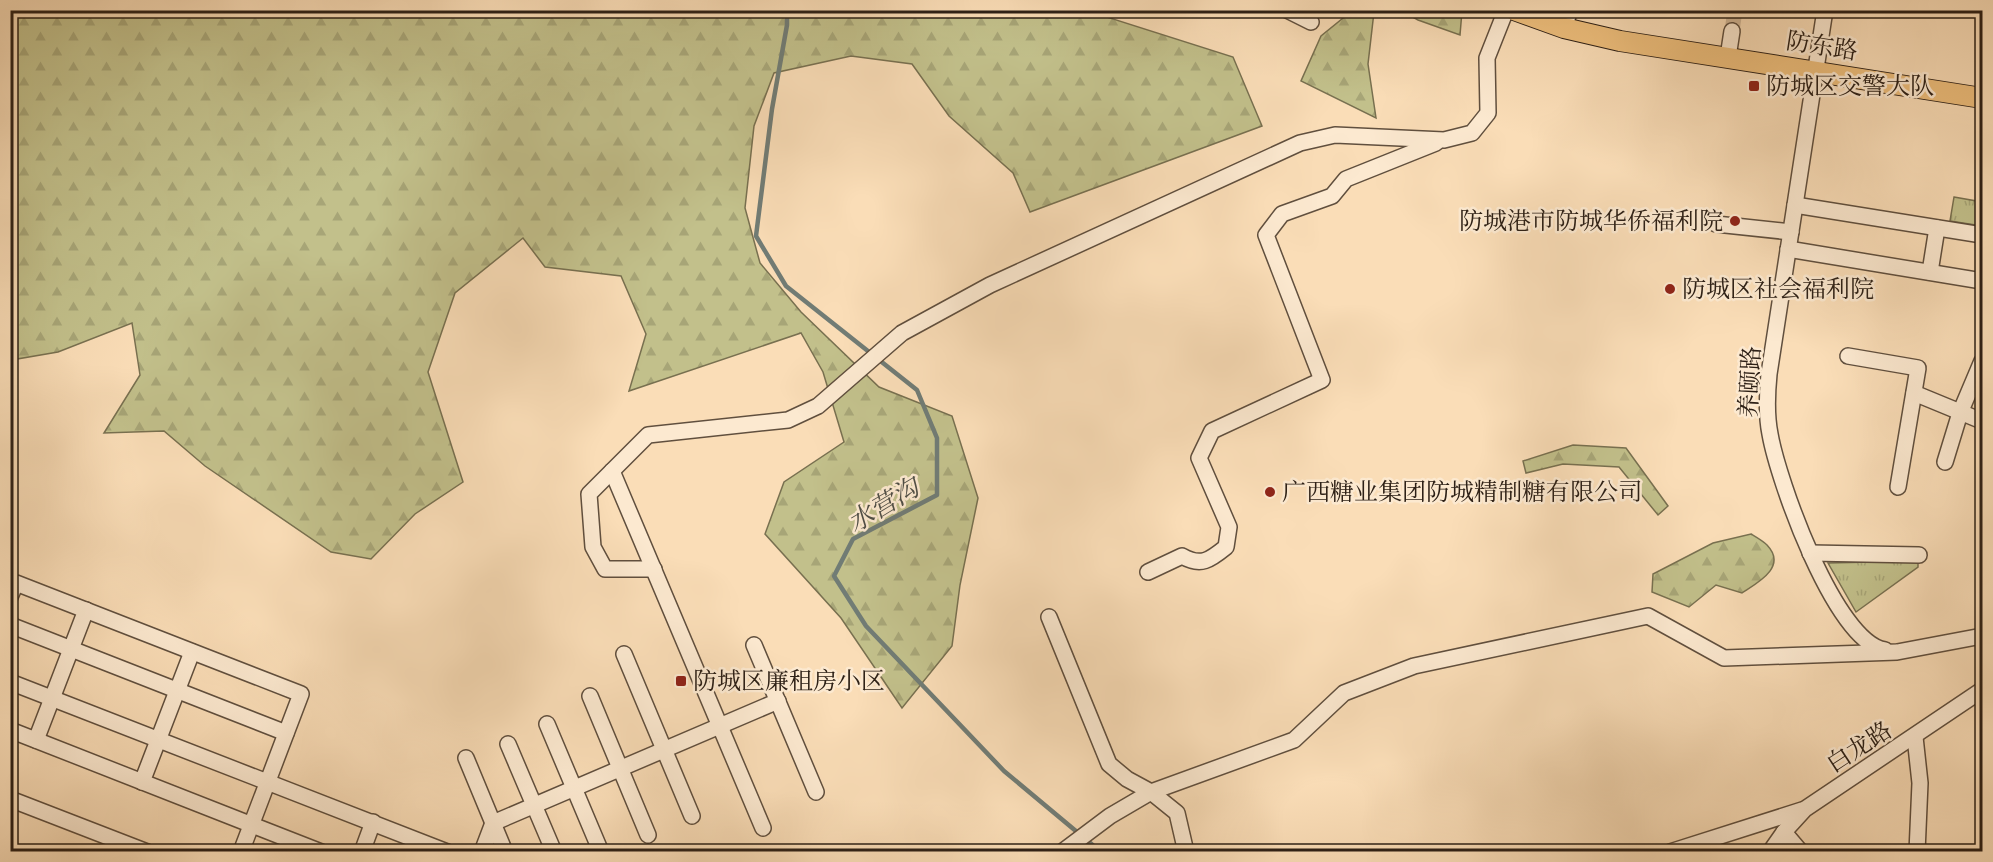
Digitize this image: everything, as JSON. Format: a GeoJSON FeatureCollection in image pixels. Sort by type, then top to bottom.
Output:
{"type":"FeatureCollection","features":[{"type":"Feature","properties":{"kind":"main road","name":"防东路"},"geometry":{"type":"LineString","coordinates":[[1514,10],[1567,19],[1620,41],[1983,98]]}},
{"type":"Feature","properties":{"kind":"street"},"geometry":{"type":"LineString","coordinates":[[1287,10],[1311,22]]}},
{"type":"Feature","properties":{"kind":"street"},"geometry":{"type":"LineString","coordinates":[[1148,572],[1182,556],[1192,562],[1209,560],[1226,547],[1229,527],[1199,458],[1212,431],[1322,380],[1266,235],[1282,214],[1332,196],[1346,179],[1444,140],[1472,133],[1488,113],[1486,58],[1506,10]]}},
{"type":"Feature","properties":{"kind":"street","name":"养颐路"},"geometry":{"type":"LineString","coordinates":[[1826,10],[1769,374],[1767,413],[1773,450],[1810,554],[1839,609],[1857,633],[1877,649],[1897,652]]}},
{"type":"Feature","properties":{"kind":"street"},"geometry":{"type":"LineString","coordinates":[[1728,57],[1732,31]]}},
{"type":"Feature","properties":{"kind":"street"},"geometry":{"type":"LineString","coordinates":[[654,569],[605,569],[593,547],[589,494],[648,435],[788,420],[818,406],[902,333],[990,285],[1300,143],[1335,135],[1444,140]]}},
{"type":"Feature","properties":{"kind":"street"},"geometry":{"type":"LineString","coordinates":[[1795,205],[1983,236]]}},
{"type":"Feature","properties":{"kind":"street"},"geometry":{"type":"LineString","coordinates":[[1716,224],[1791,232]]}},
{"type":"Feature","properties":{"kind":"street"},"geometry":{"type":"LineString","coordinates":[[1930,272],[1937,228]]}},
{"type":"Feature","properties":{"kind":"street"},"geometry":{"type":"LineString","coordinates":[[1788,249],[1983,281]]}},
{"type":"Feature","properties":{"kind":"street"},"geometry":{"type":"LineString","coordinates":[[1848,356],[1918,368],[1898,487]]}},
{"type":"Feature","properties":{"kind":"street"},"geometry":{"type":"LineString","coordinates":[[1945,462],[1960,413],[1983,361]]}},
{"type":"Feature","properties":{"kind":"street"},"geometry":{"type":"LineString","coordinates":[[1914,393],[1983,421]]}},
{"type":"Feature","properties":{"kind":"street"},"geometry":{"type":"LineString","coordinates":[[612,471],[763,828]]}},
{"type":"Feature","properties":{"kind":"street"},"geometry":{"type":"LineString","coordinates":[[1810,554],[1919,555]]}},
{"type":"Feature","properties":{"kind":"street"},"geometry":{"type":"LineString","coordinates":[[10,597],[16,583],[301,694],[241,852]]}},
{"type":"Feature","properties":{"kind":"street"},"geometry":{"type":"LineString","coordinates":[[36,740],[86,610]]}},
{"type":"Feature","properties":{"kind":"street"},"geometry":{"type":"LineString","coordinates":[[1062,852],[1110,816],[1151,792],[1294,740],[1344,693],[1414,666],[1648,616],[1724,658],[1897,652],[1983,636]]}},
{"type":"Feature","properties":{"kind":"street"},"geometry":{"type":"LineString","coordinates":[[1048,617],[1109,764],[1127,779],[1151,792],[1177,813],[1186,852]]}},
{"type":"Feature","properties":{"kind":"street"},"geometry":{"type":"LineString","coordinates":[[10,625],[286,733]]}},
{"type":"Feature","properties":{"kind":"street"},"geometry":{"type":"LineString","coordinates":[[754,645],[816,792]]}},
{"type":"Feature","properties":{"kind":"street"},"geometry":{"type":"LineString","coordinates":[[142,782],[192,652]]}},
{"type":"Feature","properties":{"kind":"street"},"geometry":{"type":"LineString","coordinates":[[624,654],[692,816]]}},
{"type":"Feature","properties":{"kind":"street"},"geometry":{"type":"LineString","coordinates":[[10,682],[447,852]]}},
{"type":"Feature","properties":{"kind":"street","name":"白龙路"},"geometry":{"type":"LineString","coordinates":[[1770,852],[1805,809],[1983,690]]}},
{"type":"Feature","properties":{"kind":"street"},"geometry":{"type":"LineString","coordinates":[[590,696],[648,835]]}},
{"type":"Feature","properties":{"kind":"street"},"geometry":{"type":"LineString","coordinates":[[482,852],[493,823],[778,701]]}},
{"type":"Feature","properties":{"kind":"street"},"geometry":{"type":"LineString","coordinates":[[547,724],[601,852]]}},
{"type":"Feature","properties":{"kind":"street"},"geometry":{"type":"LineString","coordinates":[[10,730],[321,852]]}},
{"type":"Feature","properties":{"kind":"street"},"geometry":{"type":"LineString","coordinates":[[1915,737],[1920,783],[1917,852]]}},
{"type":"Feature","properties":{"kind":"street"},"geometry":{"type":"LineString","coordinates":[[508,744],[554,852]]}},
{"type":"Feature","properties":{"kind":"street"},"geometry":{"type":"LineString","coordinates":[[466,759],[505,852]]}},
{"type":"Feature","properties":{"kind":"street"},"geometry":{"type":"LineString","coordinates":[[10,799],[147,852]]}},
{"type":"Feature","properties":{"kind":"street"},"geometry":{"type":"LineString","coordinates":[[1670,852],[1805,809]]}},
{"type":"Feature","properties":{"kind":"street"},"geometry":{"type":"LineString","coordinates":[[362,852],[373,822]]}},
{"type":"Feature","properties":{"kind":"street"},"geometry":{"type":"LineString","coordinates":[[1784,832],[1801,852]]}},
{"type":"Feature","properties":{"kind":"green space"},"geometry":{"type":"Polygon","coordinates":[[[1353,10],[1376,11],[1374,12],[1368,64],[1376,118],[1301,81],[1321,36],[1353,10]]]}},
{"type":"Feature","properties":{"kind":"green space"},"geometry":{"type":"Polygon","coordinates":[[[11,11],[1093,11],[1233,57],[1262,126],[1030,212],[1013,173],[949,116],[912,64],[851,56],[774,73],[754,126],[745,208],[760,263],[801,312],[879,387],[952,416],[978,498],[960,585],[952,646],[902,708],[841,618],[765,534],[784,482],[844,442],[823,372],[801,333],[629,391],[646,334],[621,276],[545,267],[523,238],[455,293],[428,372],[463,482],[415,514],[371,559],[331,552],[205,466],[164,431],[104,433],[140,375],[132,323],[58,352],[11,360],[11,11]]]}},
{"type":"Feature","properties":{"kind":"green space"},"geometry":{"type":"Polygon","coordinates":[[[1402,11],[1462,11],[1460,35],[1418,20],[1402,11]]]}},
{"type":"Feature","properties":{"kind":"green space"},"geometry":{"type":"Polygon","coordinates":[[[1954,197],[1982,202],[1982,226],[1950,221],[1954,197]]]}},
{"type":"Feature","properties":{"kind":"green space"},"geometry":{"type":"Polygon","coordinates":[[[1573,445],[1626,448],[1668,506],[1658,515],[1619,467],[1563,464],[1526,473],[1523,461],[1573,445]]]}},
{"type":"Feature","properties":{"kind":"green space"},"geometry":{"type":"Polygon","coordinates":[[[1751,534],[1767,545],[1773,553],[1774,560],[1768,574],[1742,593],[1716,585],[1689,607],[1652,592],[1653,574],[1713,543],[1751,534]]]}},
{"type":"Feature","properties":{"kind":"green space"},"geometry":{"type":"Polygon","coordinates":[[[1918,561],[1918,567],[1856,612],[1828,563],[1918,561]]]}},
{"type":"Feature","properties":{"kind":"waterway","name":"水营沟"},"geometry":{"type":"LineString","coordinates":[[787,10],[787,25],[772,109],[756,236],[786,286],[917,390],[937,438],[937,495],[853,539],[834,576],[866,626],[1004,771],[1101,852]]}},
{"type":"Feature","properties":{"kind":"tunnel"},"geometry":{"type":"LineString","coordinates":[[1732,31],[1735,10]]}},
{"type":"Feature","properties":{"kind":"place","name":"防城区交警大队"},"geometry":{"type":"Point","coordinates":[1754,86]}},
{"type":"Feature","properties":{"kind":"place","name":"防城港市防城华侨福利院"},"geometry":{"type":"Point","coordinates":[1735,221]}},
{"type":"Feature","properties":{"kind":"place","name":"防城区社会福利院"},"geometry":{"type":"Point","coordinates":[1670,289]}},
{"type":"Feature","properties":{"kind":"place","name":"广西糖业集团防城精制糖有限公司"},"geometry":{"type":"Point","coordinates":[1270,492]}},
{"type":"Feature","properties":{"kind":"place","name":"防城区廉租房小区"},"geometry":{"type":"Point","coordinates":[681,681]}}]}
